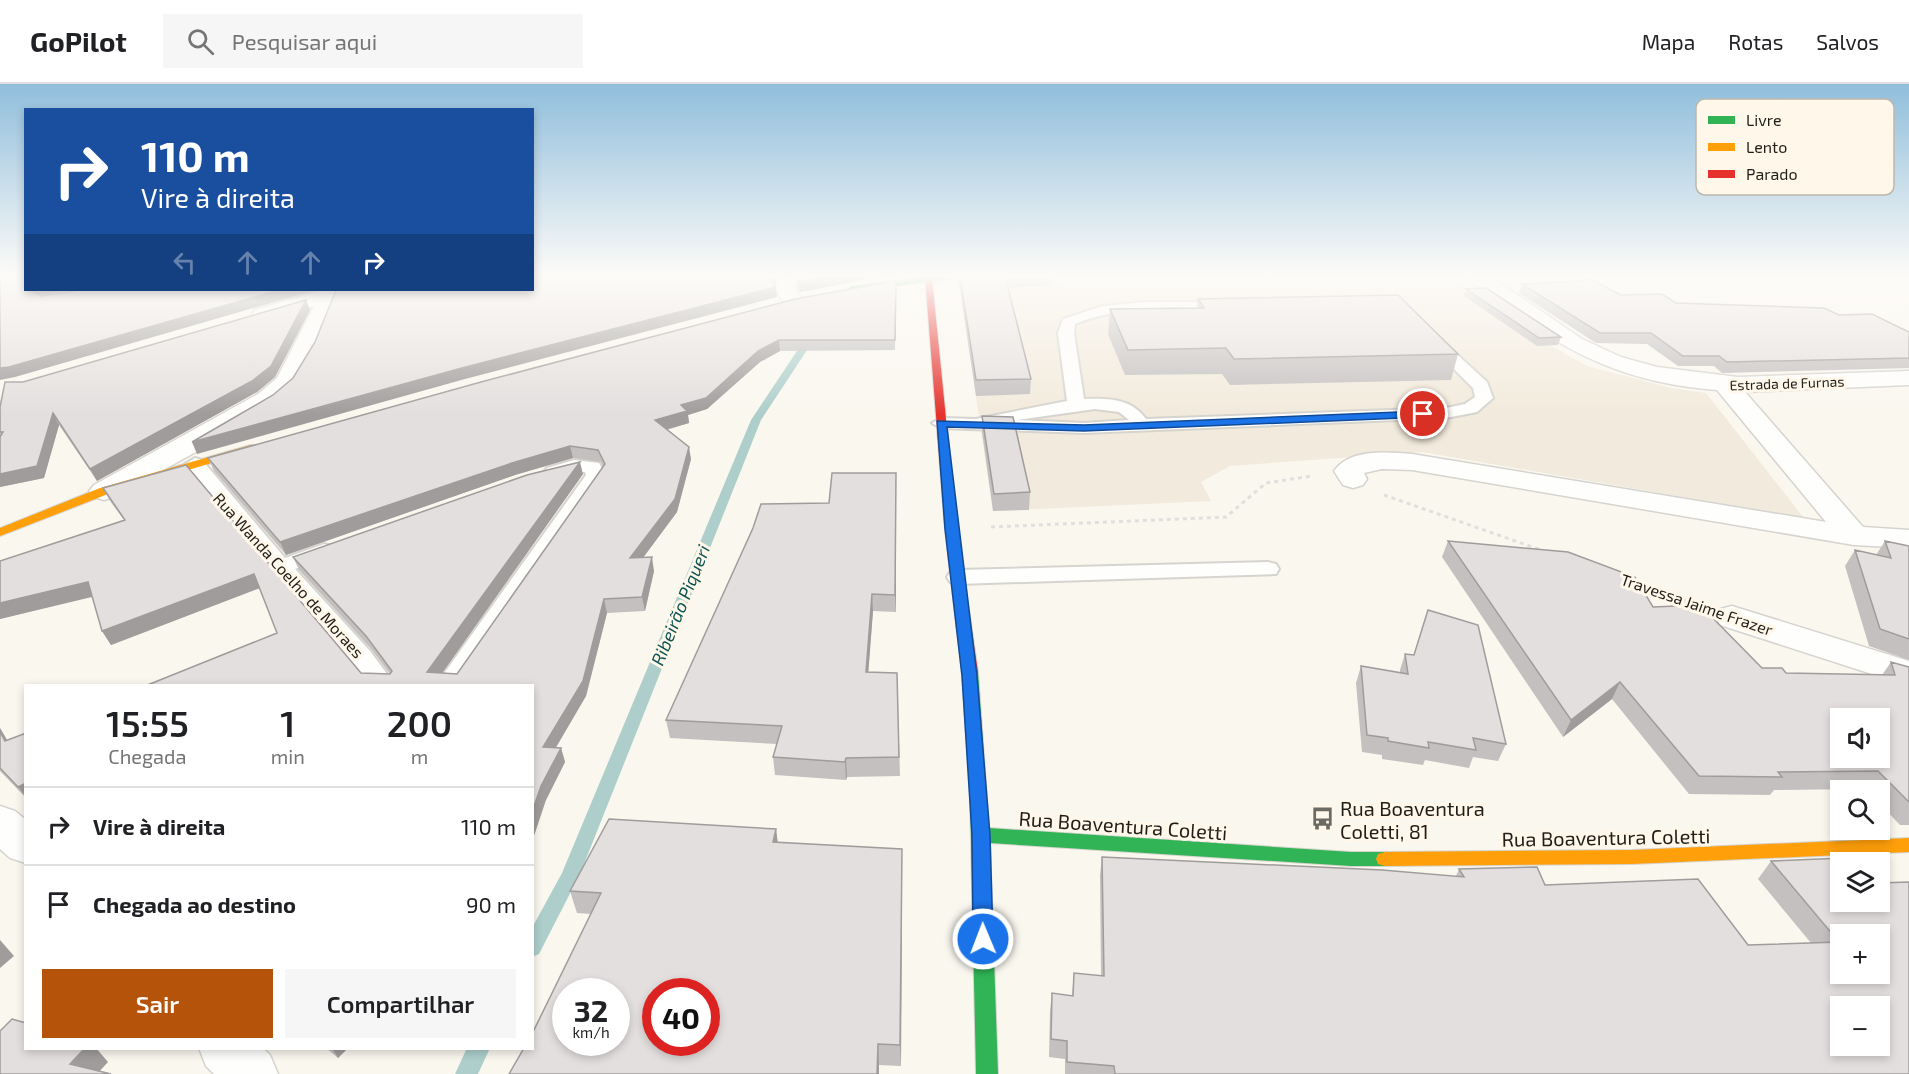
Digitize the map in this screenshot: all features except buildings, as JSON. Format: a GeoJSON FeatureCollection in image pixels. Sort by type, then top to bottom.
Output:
{"type":"FeatureCollection","features":[{"type":"Feature","properties":{"kind":"street"},"geometry":{"type":"LineString","coordinates":[[104,491],[267,399],[287,382],[305,351],[318,322]]}},
{"type":"Feature","properties":{"kind":"street"},"geometry":{"type":"LineString","coordinates":[[932,322],[951,529],[970,676],[981,835],[987,1074]]}},
{"type":"Feature","properties":{"kind":"street","name":"Estrada de Furnas"},"geometry":{"type":"LineString","coordinates":[[1543,322],[1574,344],[1605,358],[1681,380],[1727,386],[1909,378]]}},
{"type":"Feature","properties":{"kind":"street"},"geometry":{"type":"LineString","coordinates":[[1727,386],[1854,536]]}},
{"type":"Feature","properties":{"kind":"street"},"geometry":{"type":"LineString","coordinates":[[0,532],[104,491],[262,445]]}},
{"type":"Feature","properties":{"kind":"street"},"geometry":{"type":"LineString","coordinates":[[1353,479],[1348,471],[1353,466],[1364,462],[1390,461],[1451,467],[1854,536],[1909,539]]}},
{"type":"Feature","properties":{"kind":"street","name":"Travessa Jaime Frazer"},"geometry":{"type":"LineString","coordinates":[[1732,617],[1909,675]]}},
{"type":"Feature","properties":{"kind":"street"},"geometry":{"type":"LineString","coordinates":[[0,823],[24,844]]}},
{"type":"Feature","properties":{"kind":"street","name":"Rua Boaventura Coletti"},"geometry":{"type":"LineString","coordinates":[[981,835],[1180,850],[1363,859],[1632,857],[1909,845]]}},
{"type":"Feature","properties":{"kind":"street"},"geometry":{"type":"LineString","coordinates":[[227,1050],[251,1074]]}},
{"type":"Feature","properties":{"kind":"lane"},"geometry":{"type":"LineString","coordinates":[[1068,322],[1066,333],[1076,406]]}},
{"type":"Feature","properties":{"kind":"lane"},"geometry":{"type":"LineString","coordinates":[[941,423],[1084,428],[1446,413],[1471,408],[1484,398],[1481,386],[1423,331]]}},
{"type":"Feature","properties":{"kind":"lane"},"geometry":{"type":"LineString","coordinates":[[982,423],[1076,406],[1114,404],[1127,409],[1141,425]]}},
{"type":"Feature","properties":{"kind":"lane","name":"Rua Wanda Coelho de Moraes"},"geometry":{"type":"LineString","coordinates":[[195,464],[223,504],[283,566],[361,654],[382,684]]}},
{"type":"Feature","properties":{"kind":"lane"},"geometry":{"type":"LineString","coordinates":[[449,684],[596,475],[592,467],[574,466],[533,478]]}},
{"type":"Feature","properties":{"kind":"lane"},"geometry":{"type":"LineString","coordinates":[[283,566],[345,543]]}},
{"type":"Feature","properties":{"kind":"lane"},"geometry":{"type":"LineString","coordinates":[[958,577],[1268,569]]}},
{"type":"Feature","properties":{"kind":"path"},"geometry":{"type":"LineString","coordinates":[[951,529],[1226,517],[1266,483],[1326,476],[1353,479],[1362,486],[1400,501],[1544,552]]}},
{"type":"Feature","properties":{"kind":"path","name":"Travessa Jaime Frazer"},"geometry":{"type":"LineString","coordinates":[[1632,582],[1732,617]]}},
{"type":"Feature","properties":{"kind":"shaded area"},"geometry":{"type":"Polygon","coordinates":[[[965,322],[1517,322],[1550,345],[1587,366],[1671,388],[1706,393],[1804,518],[1422,452],[1230,466],[1201,482],[1211,501],[993,511],[965,322]]]}},
{"type":"Feature","properties":{"kind":"waterway","name":"Ribeirão Piqueri"},"geometry":{"type":"LineString","coordinates":[[534,944],[571,874],[756,420],[812,335]]}},
{"type":"Feature","properties":{"kind":"waterway","name":"Ribeirão Piqueri"},"geometry":{"type":"LineString","coordinates":[[466,1074],[478,1050]]}},
{"type":"Feature","properties":{"kind":"traffic: fast"},"geometry":{"type":"LineString","coordinates":[[970,672],[979,792],[987,1074]]}},
{"type":"Feature","properties":{"kind":"traffic: fast"},"geometry":{"type":"LineString","coordinates":[[981,835],[1351,859],[1385,859]]}},
{"type":"Feature","properties":{"kind":"traffic: slow"},"geometry":{"type":"LineString","coordinates":[[0,532],[104,491],[251,448]]}},
{"type":"Feature","properties":{"kind":"traffic: slow"},"geometry":{"type":"LineString","coordinates":[[1385,859],[1632,857],[1909,845]]}},
{"type":"Feature","properties":{"kind":"traffic: jam"},"geometry":{"type":"LineString","coordinates":[[932,322],[951,529],[970,672]]}},
{"type":"Feature","properties":{"kind":"place","name":"Rua Boaventura Coletti, 81"},"geometry":{"type":"Point","coordinates":[1322,819]}},
{"type":"Feature","properties":{"kind":"route"},"geometry":{"type":"LineString","coordinates":[[983,939],[981,835],[970,676],[951,529],[941,423],[1084,428],[1423,414]]}}]}
